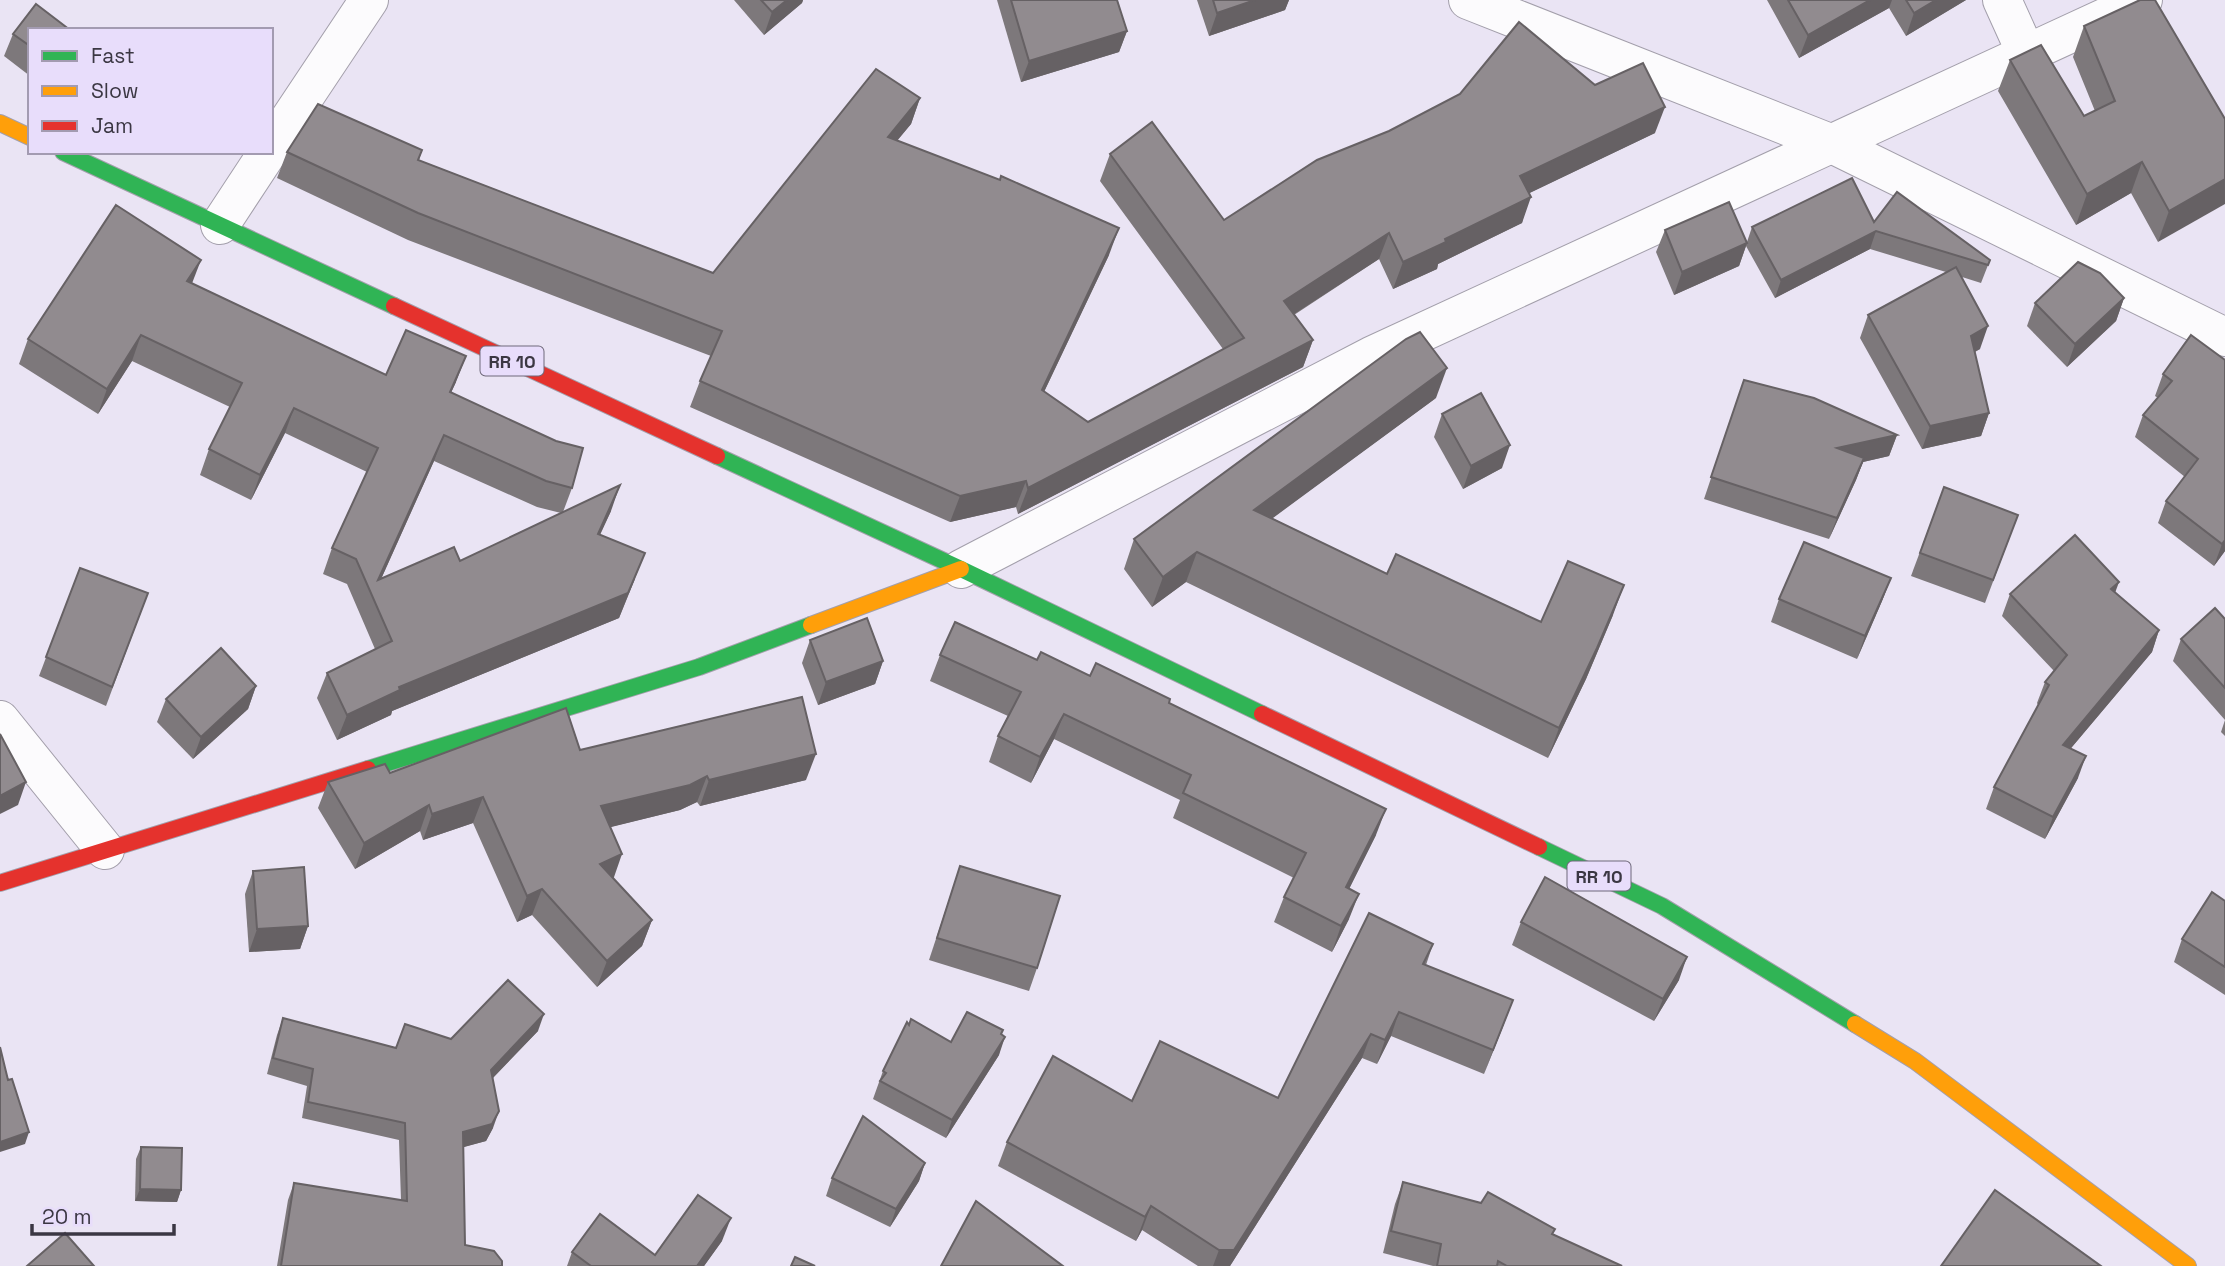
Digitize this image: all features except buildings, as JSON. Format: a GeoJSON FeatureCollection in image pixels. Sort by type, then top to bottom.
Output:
{"type":"FeatureCollection","features":[{"type":"Feature","properties":{"kind":"main road"},"geometry":{"type":"LineString","coordinates":[[0,123],[28,136]]}},
{"type":"Feature","properties":{"kind":"main road","name":"RR 10"},"geometry":{"type":"LineString","coordinates":[[67,154],[961,569],[1662,906],[1914,1061],[2188,1266]]}},
{"type":"Feature","properties":{"kind":"main road"},"geometry":{"type":"LineString","coordinates":[[0,883],[699,667],[961,569]]}},
{"type":"Feature","properties":{"kind":"street"},"geometry":{"type":"LineString","coordinates":[[273,145],[369,0]]}},
{"type":"Feature","properties":{"kind":"street"},"geometry":{"type":"LineString","coordinates":[[1468,0],[1830,143],[2224,336]]}},
{"type":"Feature","properties":{"kind":"street"},"geometry":{"type":"LineString","coordinates":[[2002,0],[2026,53]]}},
{"type":"Feature","properties":{"kind":"street"},"geometry":{"type":"LineString","coordinates":[[961,569],[1371,356],[2143,0]]}},
{"type":"Feature","properties":{"kind":"street"},"geometry":{"type":"LineString","coordinates":[[220,225],[267,154]]}},
{"type":"Feature","properties":{"kind":"street"},"geometry":{"type":"LineString","coordinates":[[0,720],[105,850]]}},
{"type":"Feature","properties":{"kind":"traffic: fast"},"geometry":{"type":"LineString","coordinates":[[67,154],[394,306]]}},
{"type":"Feature","properties":{"kind":"traffic: fast"},"geometry":{"type":"LineString","coordinates":[[717,456],[961,569],[1262,714]]}},
{"type":"Feature","properties":{"kind":"traffic: fast"},"geometry":{"type":"LineString","coordinates":[[368,769],[699,667],[811,625]]}},
{"type":"Feature","properties":{"kind":"traffic: fast"},"geometry":{"type":"LineString","coordinates":[[1539,847],[1662,906],[1855,1024]]}},
{"type":"Feature","properties":{"kind":"traffic: slow"},"geometry":{"type":"LineString","coordinates":[[0,123],[28,136]]}},
{"type":"Feature","properties":{"kind":"traffic: slow"},"geometry":{"type":"LineString","coordinates":[[811,625],[961,569]]}},
{"type":"Feature","properties":{"kind":"traffic: slow"},"geometry":{"type":"LineString","coordinates":[[1855,1024],[1915,1061],[2188,1266]]}},
{"type":"Feature","properties":{"kind":"traffic: jam"},"geometry":{"type":"LineString","coordinates":[[394,306],[717,456]]}},
{"type":"Feature","properties":{"kind":"traffic: jam"},"geometry":{"type":"LineString","coordinates":[[1262,714],[1539,847]]}},
{"type":"Feature","properties":{"kind":"traffic: jam"},"geometry":{"type":"LineString","coordinates":[[0,883],[368,769]]}}]}
